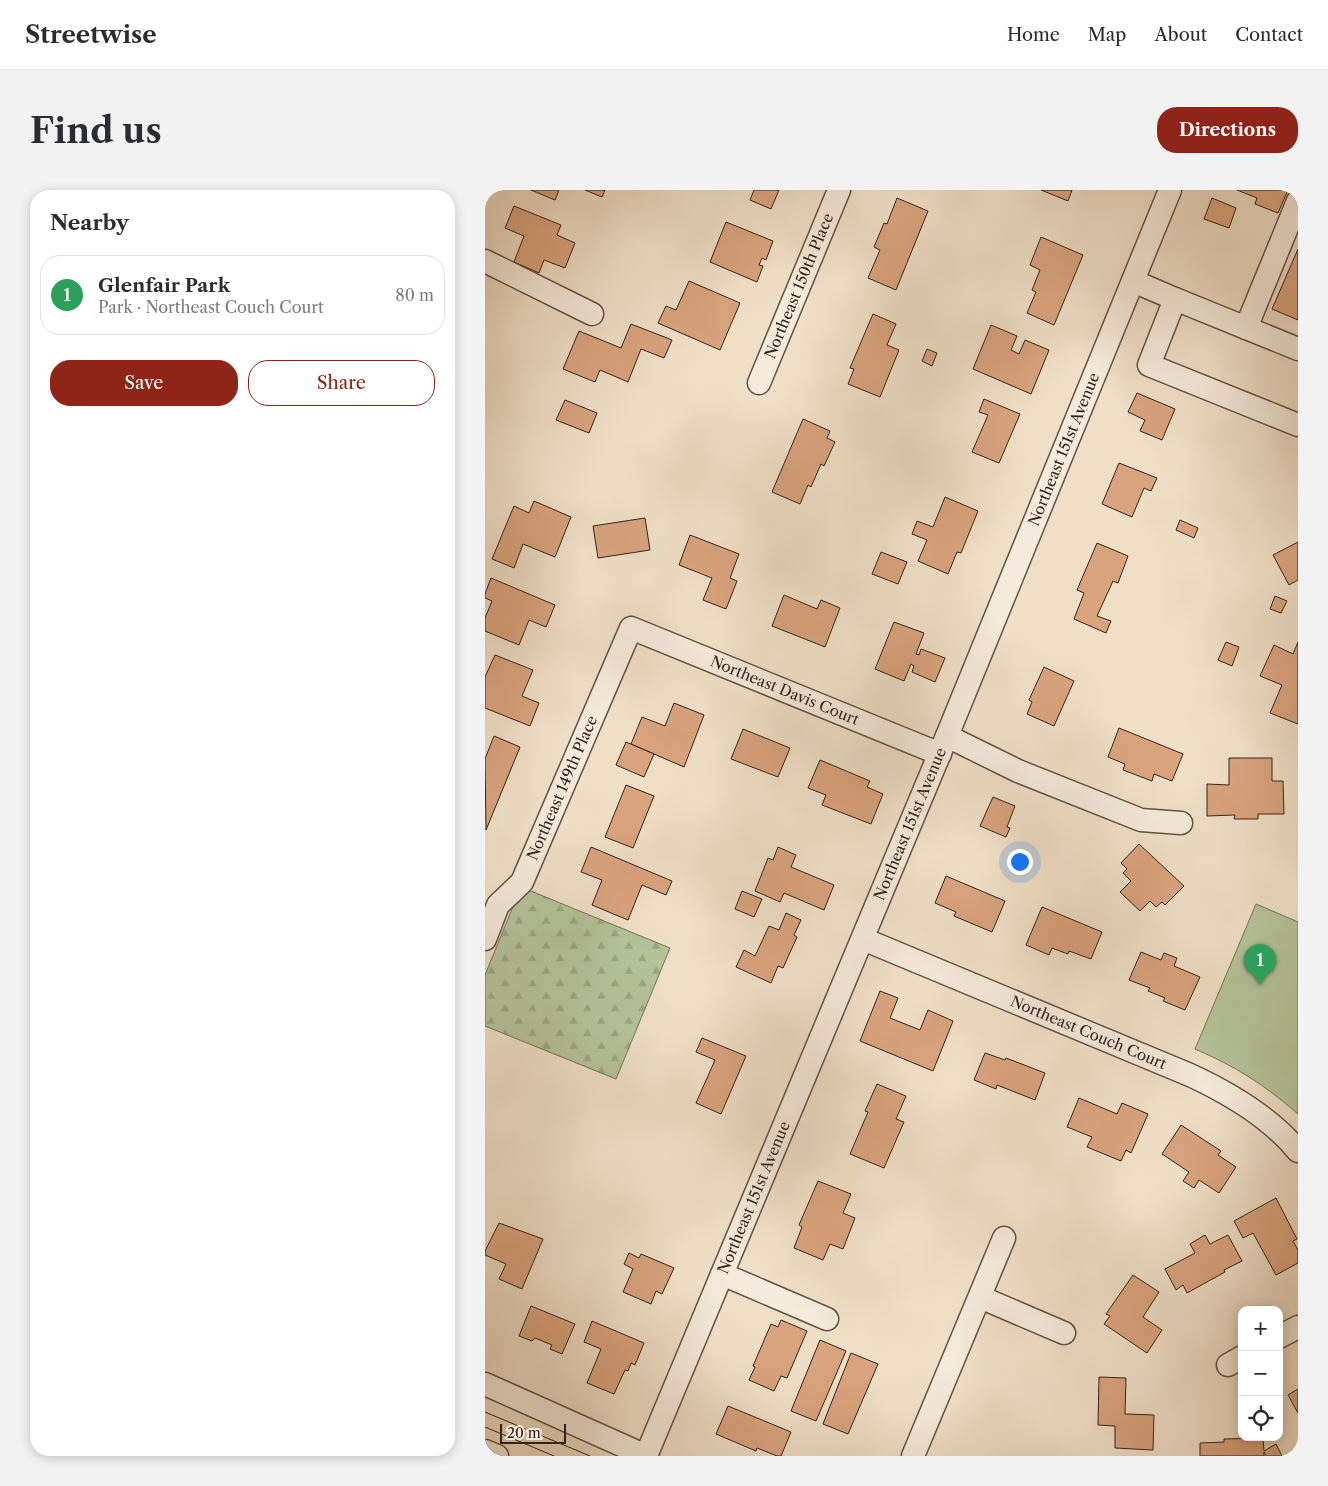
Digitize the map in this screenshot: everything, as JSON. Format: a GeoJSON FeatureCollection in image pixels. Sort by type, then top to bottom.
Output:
{"type":"FeatureCollection","features":[{"type":"Feature","properties":{"kind":"street","name":"Northeast 150th Place"},"geometry":{"type":"LineString","coordinates":[[759,383],[839,190]]}},
{"type":"Feature","properties":{"kind":"street","name":"Northeast 151st Avenue"},"geometry":{"type":"LineString","coordinates":[[646,1456],[944,745],[1171,190]]}},
{"type":"Feature","properties":{"kind":"street"},"geometry":{"type":"LineString","coordinates":[[1246,328],[1298,201]]}},
{"type":"Feature","properties":{"kind":"street"},"geometry":{"type":"LineString","coordinates":[[485,261],[592,314]]}},
{"type":"Feature","properties":{"kind":"street"},"geometry":{"type":"LineString","coordinates":[[1133,282],[1298,349]]}},
{"type":"Feature","properties":{"kind":"street"},"geometry":{"type":"LineString","coordinates":[[1175,299],[1149,365],[1298,424]]}},
{"type":"Feature","properties":{"kind":"street","name":"Northeast Davis Court"},"geometry":{"type":"LineString","coordinates":[[631,628],[1018,771],[1141,820],[1181,823]]}},
{"type":"Feature","properties":{"kind":"street","name":"Northeast 149th Place"},"geometry":{"type":"LineString","coordinates":[[485,939],[498,905],[522,882],[631,628]]}},
{"type":"Feature","properties":{"kind":"street","name":"Northeast Couch Court"},"geometry":{"type":"LineString","coordinates":[[863,939],[1190,1075],[1224,1091],[1273,1126],[1298,1151]]}},
{"type":"Feature","properties":{"kind":"street"},"geometry":{"type":"LineString","coordinates":[[913,1456],[1004,1238]]}},
{"type":"Feature","properties":{"kind":"street"},"geometry":{"type":"LineString","coordinates":[[723,1274],[827,1320]]}},
{"type":"Feature","properties":{"kind":"street"},"geometry":{"type":"LineString","coordinates":[[979,1296],[1064,1332]]}},
{"type":"Feature","properties":{"kind":"street"},"geometry":{"type":"LineString","coordinates":[[1283,1335],[1298,1327]]}},
{"type":"Feature","properties":{"kind":"street"},"geometry":{"type":"LineString","coordinates":[[485,1384],[646,1456]]}},
{"type":"Feature","properties":{"kind":"street"},"geometry":{"type":"LineString","coordinates":[[485,1451],[497,1456]]}},
{"type":"Feature","properties":{"kind":"green space"},"geometry":{"type":"Polygon","coordinates":[[[521,887],[670,948],[616,1079],[485,1026],[485,975],[521,887]]]}},
{"type":"Feature","properties":{"kind":"green space"},"geometry":{"type":"Polygon","coordinates":[[[1256,904],[1298,922],[1298,1114],[1249,1077],[1195,1049],[1256,904]]]}},
{"type":"Feature","properties":{"kind":"building"},"geometry":{"type":"Polygon","coordinates":[[[531,190],[559,190],[555,200],[531,190]]]}},
{"type":"Feature","properties":{"kind":"building"},"geometry":{"type":"Polygon","coordinates":[[[585,190],[605,190],[602,197],[585,190]]]}},
{"type":"Feature","properties":{"kind":"building"},"geometry":{"type":"Polygon","coordinates":[[[754,190],[779,190],[771,209],[750,200],[754,190]]]}},
{"type":"Feature","properties":{"kind":"building"},"geometry":{"type":"Polygon","coordinates":[[[1041,190],[1072,190],[1068,201],[1041,190]]]}},
{"type":"Feature","properties":{"kind":"building"},"geometry":{"type":"Polygon","coordinates":[[[1237,190],[1288,190],[1278,213],[1255,204],[1257,198],[1237,190]]]}},
{"type":"Feature","properties":{"kind":"building"},"geometry":{"type":"Polygon","coordinates":[[[897,198],[928,211],[896,290],[868,278],[880,250],[874,247],[884,223],[887,224],[897,198]]]}},
{"type":"Feature","properties":{"kind":"building"},"geometry":{"type":"Polygon","coordinates":[[[1212,198],[1236,208],[1229,228],[1204,219],[1212,198]]]}},
{"type":"Feature","properties":{"kind":"building"},"geometry":{"type":"Polygon","coordinates":[[[514,206],[561,225],[557,235],[575,243],[565,268],[544,260],[539,273],[514,262],[524,236],[505,228],[514,206]]]}},
{"type":"Feature","properties":{"kind":"building"},"geometry":{"type":"Polygon","coordinates":[[[726,222],[773,241],[766,260],[762,258],[759,265],[763,266],[757,282],[710,262],[726,222]]]}},
{"type":"Feature","properties":{"kind":"building"},"geometry":{"type":"Polygon","coordinates":[[[1041,237],[1083,255],[1054,325],[1027,313],[1036,292],[1032,290],[1040,270],[1030,265],[1041,237]]]}},
{"type":"Feature","properties":{"kind":"building"},"geometry":{"type":"Polygon","coordinates":[[[1298,249],[1298,320],[1272,309],[1298,249]]]}},
{"type":"Feature","properties":{"kind":"building"},"geometry":{"type":"Polygon","coordinates":[[[689,281],[740,303],[720,350],[658,323],[666,306],[676,310],[689,281]]]}},
{"type":"Feature","properties":{"kind":"building"},"geometry":{"type":"Polygon","coordinates":[[[873,314],[896,324],[887,345],[899,350],[880,397],[848,384],[854,369],[850,368],[873,314]]]}},
{"type":"Feature","properties":{"kind":"building"},"geometry":{"type":"Polygon","coordinates":[[[631,324],[672,340],[664,358],[641,349],[628,382],[600,370],[595,382],[563,369],[579,331],[621,348],[631,324]]]}},
{"type":"Feature","properties":{"kind":"building"},"geometry":{"type":"Polygon","coordinates":[[[991,325],[1017,336],[1011,350],[1019,354],[1025,340],[1049,350],[1031,394],[973,369],[991,325]]]}},
{"type":"Feature","properties":{"kind":"building"},"geometry":{"type":"Polygon","coordinates":[[[927,349],[937,353],[932,366],[922,361],[927,349]]]}},
{"type":"Feature","properties":{"kind":"building"},"geometry":{"type":"Polygon","coordinates":[[[1137,393],[1175,409],[1162,440],[1140,431],[1145,420],[1128,412],[1137,393]]]}},
{"type":"Feature","properties":{"kind":"building"},"geometry":{"type":"Polygon","coordinates":[[[984,399],[1020,414],[999,463],[972,452],[988,415],[979,412],[984,399]]]}},
{"type":"Feature","properties":{"kind":"building"},"geometry":{"type":"Polygon","coordinates":[[[565,400],[597,413],[589,433],[556,420],[565,400]]]}},
{"type":"Feature","properties":{"kind":"building"},"geometry":{"type":"Polygon","coordinates":[[[803,419],[830,431],[827,438],[835,442],[824,466],[821,464],[811,487],[808,485],[800,504],[772,492],[803,419]]]}},
{"type":"Feature","properties":{"kind":"building"},"geometry":{"type":"Polygon","coordinates":[[[1119,463],[1157,478],[1151,491],[1144,488],[1132,517],[1102,504],[1119,463]]]}},
{"type":"Feature","properties":{"kind":"building"},"geometry":{"type":"Polygon","coordinates":[[[945,497],[978,511],[961,553],[957,552],[948,574],[918,561],[927,540],[912,534],[917,521],[933,527],[945,497]]]}},
{"type":"Feature","properties":{"kind":"building"},"geometry":{"type":"Polygon","coordinates":[[[534,501],[571,517],[555,557],[523,544],[514,568],[492,559],[514,506],[529,513],[534,501]]]}},
{"type":"Feature","properties":{"kind":"building"},"geometry":{"type":"Polygon","coordinates":[[[645,518],[650,550],[598,558],[593,526],[645,518]]]}},
{"type":"Feature","properties":{"kind":"building"},"geometry":{"type":"Polygon","coordinates":[[[1180,520],[1198,528],[1194,538],[1176,530],[1180,520]]]}},
{"type":"Feature","properties":{"kind":"building"},"geometry":{"type":"Polygon","coordinates":[[[690,535],[739,554],[730,578],[737,581],[726,609],[703,600],[712,578],[679,565],[690,535]]]}},
{"type":"Feature","properties":{"kind":"building"},"geometry":{"type":"Polygon","coordinates":[[[1298,542],[1298,580],[1289,585],[1273,555],[1298,542]]]}},
{"type":"Feature","properties":{"kind":"building"},"geometry":{"type":"Polygon","coordinates":[[[1097,543],[1128,556],[1118,583],[1113,581],[1097,616],[1111,621],[1106,633],[1074,619],[1084,593],[1077,590],[1097,543]]]}},
{"type":"Feature","properties":{"kind":"building"},"geometry":{"type":"Polygon","coordinates":[[[881,552],[907,562],[898,584],[872,574],[881,552]]]}},
{"type":"Feature","properties":{"kind":"building"},"geometry":{"type":"Polygon","coordinates":[[[491,578],[555,605],[546,627],[529,620],[519,645],[485,631],[485,618],[492,601],[485,598],[485,594],[491,578]]]}},
{"type":"Feature","properties":{"kind":"building"},"geometry":{"type":"Polygon","coordinates":[[[784,595],[817,609],[821,600],[840,608],[825,647],[772,626],[784,595]]]}},
{"type":"Feature","properties":{"kind":"building"},"geometry":{"type":"Polygon","coordinates":[[[1275,596],[1287,601],[1281,613],[1270,609],[1275,596]]]}},
{"type":"Feature","properties":{"kind":"building"},"geometry":{"type":"Polygon","coordinates":[[[894,622],[924,633],[916,654],[919,655],[921,649],[945,658],[935,682],[912,672],[914,666],[911,664],[904,681],[875,669],[894,622]]]}},
{"type":"Feature","properties":{"kind":"building"},"geometry":{"type":"Polygon","coordinates":[[[1226,642],[1239,647],[1232,666],[1218,660],[1226,642]]]}},
{"type":"Feature","properties":{"kind":"building"},"geometry":{"type":"Polygon","coordinates":[[[1298,642],[1298,724],[1270,713],[1282,685],[1260,676],[1274,645],[1293,654],[1298,642]]]}},
{"type":"Feature","properties":{"kind":"building"},"geometry":{"type":"Polygon","coordinates":[[[495,655],[533,670],[522,696],[539,703],[530,726],[485,708],[485,677],[495,655]]]}},
{"type":"Feature","properties":{"kind":"building"},"geometry":{"type":"Polygon","coordinates":[[[1044,667],[1074,681],[1054,726],[1027,714],[1032,702],[1029,700],[1044,667]]]}},
{"type":"Feature","properties":{"kind":"building"},"geometry":{"type":"Polygon","coordinates":[[[674,703],[704,715],[684,767],[631,744],[642,717],[665,726],[674,703]]]}},
{"type":"Feature","properties":{"kind":"building"},"geometry":{"type":"Polygon","coordinates":[[[1119,728],[1183,754],[1172,781],[1154,774],[1152,781],[1123,770],[1125,764],[1108,757],[1119,728]]]}},
{"type":"Feature","properties":{"kind":"building"},"geometry":{"type":"Polygon","coordinates":[[[743,729],[790,748],[778,777],[731,759],[743,729]]]}},
{"type":"Feature","properties":{"kind":"building"},"geometry":{"type":"Polygon","coordinates":[[[494,736],[520,747],[486,830],[485,759],[494,736]]]}},
{"type":"Feature","properties":{"kind":"building"},"geometry":{"type":"Polygon","coordinates":[[[626,742],[654,754],[644,777],[616,765],[626,742]]]}},
{"type":"Feature","properties":{"kind":"building"},"geometry":{"type":"Polygon","coordinates":[[[1229,758],[1272,758],[1272,781],[1283,781],[1284,814],[1258,814],[1258,819],[1234,819],[1235,815],[1207,816],[1207,784],[1229,785],[1229,758]]]}},
{"type":"Feature","properties":{"kind":"building"},"geometry":{"type":"Polygon","coordinates":[[[820,760],[870,781],[867,787],[883,794],[871,824],[822,805],[826,795],[808,788],[820,760]]]}},
{"type":"Feature","properties":{"kind":"building"},"geometry":{"type":"Polygon","coordinates":[[[626,785],[654,796],[633,848],[605,837],[626,785]]]}},
{"type":"Feature","properties":{"kind":"building"},"geometry":{"type":"Polygon","coordinates":[[[993,797],[1015,806],[1007,827],[1010,828],[1006,837],[980,826],[993,797]]]}},
{"type":"Feature","properties":{"kind":"building"},"geometry":{"type":"Polygon","coordinates":[[[1139,844],[1184,886],[1165,905],[1162,902],[1156,907],[1150,901],[1140,911],[1120,892],[1131,881],[1123,873],[1127,869],[1121,863],[1139,844]]]}},
{"type":"Feature","properties":{"kind":"building"},"geometry":{"type":"Polygon","coordinates":[[[591,847],[672,881],[666,895],[642,885],[628,920],[592,905],[602,880],[581,872],[591,847]]]}},
{"type":"Feature","properties":{"kind":"building"},"geometry":{"type":"Polygon","coordinates":[[[778,847],[796,855],[791,867],[834,885],[824,910],[784,893],[780,902],[755,891],[768,858],[773,860],[778,847]]]}},
{"type":"Feature","properties":{"kind":"building"},"geometry":{"type":"Polygon","coordinates":[[[946,876],[1005,901],[992,932],[954,916],[956,912],[935,903],[946,876]]]}},
{"type":"Feature","properties":{"kind":"building"},"geometry":{"type":"Polygon","coordinates":[[[742,891],[762,899],[754,917],[735,909],[742,891]]]}},
{"type":"Feature","properties":{"kind":"building"},"geometry":{"type":"Polygon","coordinates":[[[1042,907],[1102,932],[1091,959],[1069,951],[1068,954],[1052,948],[1049,955],[1026,945],[1042,907]]]}},
{"type":"Feature","properties":{"kind":"building"},"geometry":{"type":"Polygon","coordinates":[[[786,913],[801,920],[794,935],[797,937],[783,968],[778,966],[771,983],[736,967],[744,950],[755,956],[769,926],[779,930],[786,913]]]}},
{"type":"Feature","properties":{"kind":"building"},"geometry":{"type":"Polygon","coordinates":[[[1141,952],[1161,960],[1164,953],[1177,958],[1174,966],[1200,977],[1185,1010],[1163,1001],[1165,998],[1148,991],[1150,988],[1129,980],[1141,952]]]}},
{"type":"Feature","properties":{"kind":"building"},"geometry":{"type":"Polygon","coordinates":[[[880,991],[898,998],[890,1018],[920,1030],[928,1010],[953,1021],[933,1071],[860,1041],[880,991]]]}},
{"type":"Feature","properties":{"kind":"building"},"geometry":{"type":"Polygon","coordinates":[[[702,1038],[746,1056],[721,1114],[696,1103],[715,1060],[696,1052],[702,1038]]]}},
{"type":"Feature","properties":{"kind":"building"},"geometry":{"type":"Polygon","coordinates":[[[985,1053],[1005,1060],[1006,1058],[1045,1073],[1035,1100],[997,1085],[996,1089],[974,1080],[985,1053]]]}},
{"type":"Feature","properties":{"kind":"building"},"geometry":{"type":"Polygon","coordinates":[[[877,1084],[906,1096],[896,1119],[904,1122],[884,1168],[850,1154],[868,1112],[865,1111],[877,1084]]]}},
{"type":"Feature","properties":{"kind":"building"},"geometry":{"type":"Polygon","coordinates":[[[1079,1098],[1117,1114],[1122,1103],[1148,1114],[1131,1153],[1126,1150],[1121,1161],[1087,1147],[1092,1137],[1067,1127],[1079,1098]]]}},
{"type":"Feature","properties":{"kind":"building"},"geometry":{"type":"Polygon","coordinates":[[[1181,1125],[1221,1151],[1218,1155],[1236,1167],[1219,1193],[1199,1180],[1194,1188],[1183,1181],[1189,1172],[1162,1154],[1181,1125]]]}},
{"type":"Feature","properties":{"kind":"building"},"geometry":{"type":"Polygon","coordinates":[[[818,1181],[851,1194],[843,1213],[855,1218],[843,1249],[830,1244],[823,1260],[794,1248],[802,1227],[799,1225],[818,1181]]]}},
{"type":"Feature","properties":{"kind":"building"},"geometry":{"type":"Polygon","coordinates":[[[1276,1198],[1297,1239],[1293,1241],[1298,1250],[1298,1263],[1276,1275],[1253,1233],[1243,1238],[1234,1221],[1276,1198]]]}},
{"type":"Feature","properties":{"kind":"building"},"geometry":{"type":"Polygon","coordinates":[[[499,1223],[543,1239],[522,1289],[499,1279],[506,1264],[485,1255],[485,1251],[499,1223]]]}},
{"type":"Feature","properties":{"kind":"building"},"geometry":{"type":"Polygon","coordinates":[[[1205,1235],[1210,1244],[1228,1235],[1242,1261],[1187,1293],[1183,1285],[1176,1290],[1165,1269],[1195,1253],[1190,1244],[1205,1235]]]}},
{"type":"Feature","properties":{"kind":"building"},"geometry":{"type":"Polygon","coordinates":[[[629,1253],[639,1258],[641,1254],[674,1268],[662,1294],[656,1291],[651,1304],[623,1292],[633,1269],[624,1264],[629,1253]]]}},
{"type":"Feature","properties":{"kind":"building"},"geometry":{"type":"Polygon","coordinates":[[[1133,1275],[1159,1292],[1143,1317],[1162,1330],[1147,1353],[1104,1324],[1110,1316],[1106,1314],[1133,1275]]]}},
{"type":"Feature","properties":{"kind":"building"},"geometry":{"type":"Polygon","coordinates":[[[531,1306],[575,1324],[562,1354],[550,1349],[552,1345],[535,1338],[532,1341],[519,1336],[531,1306]]]}},
{"type":"Feature","properties":{"kind":"building"},"geometry":{"type":"Polygon","coordinates":[[[781,1320],[807,1331],[787,1378],[781,1376],[774,1391],[749,1380],[771,1324],[778,1327],[781,1320]]]}},
{"type":"Feature","properties":{"kind":"building"},"geometry":{"type":"Polygon","coordinates":[[[592,1321],[644,1343],[635,1365],[631,1363],[628,1371],[625,1370],[614,1394],[587,1383],[601,1349],[584,1342],[592,1321]]]}},
{"type":"Feature","properties":{"kind":"building"},"geometry":{"type":"Polygon","coordinates":[[[820,1340],[846,1351],[816,1421],[791,1411],[820,1340]]]}},
{"type":"Feature","properties":{"kind":"building"},"geometry":{"type":"Polygon","coordinates":[[[851,1353],[878,1364],[848,1434],[823,1424],[851,1353]]]}},
{"type":"Feature","properties":{"kind":"building"},"geometry":{"type":"Polygon","coordinates":[[[1099,1377],[1126,1378],[1125,1414],[1154,1415],[1153,1450],[1115,1448],[1115,1426],[1098,1425],[1099,1377]]]}},
{"type":"Feature","properties":{"kind":"building"},"geometry":{"type":"Polygon","coordinates":[[[1298,1389],[1298,1413],[1288,1395],[1298,1389]]]}},
{"type":"Feature","properties":{"kind":"building"},"geometry":{"type":"Polygon","coordinates":[[[728,1406],[791,1432],[781,1456],[757,1448],[756,1451],[716,1434],[728,1406]]]}},
{"type":"Feature","properties":{"kind":"building"},"geometry":{"type":"Polygon","coordinates":[[[1224,1439],[1263,1441],[1264,1451],[1276,1444],[1282,1456],[1266,1456],[1264,1452],[1264,1456],[1200,1456],[1200,1443],[1224,1442],[1224,1439]]]}},
{"type":"Feature","properties":{"kind":"tram line"},"geometry":{"type":"LineString","coordinates":[[485,1412],[590,1456]]}},
{"type":"Feature","properties":{"kind":"tram line"},"geometry":{"type":"LineString","coordinates":[[485,1427],[554,1456]]}},
{"type":"Feature","properties":{"kind":"place","name":"Glenfair Park"},"geometry":{"type":"Point","coordinates":[1260,985]}}]}
